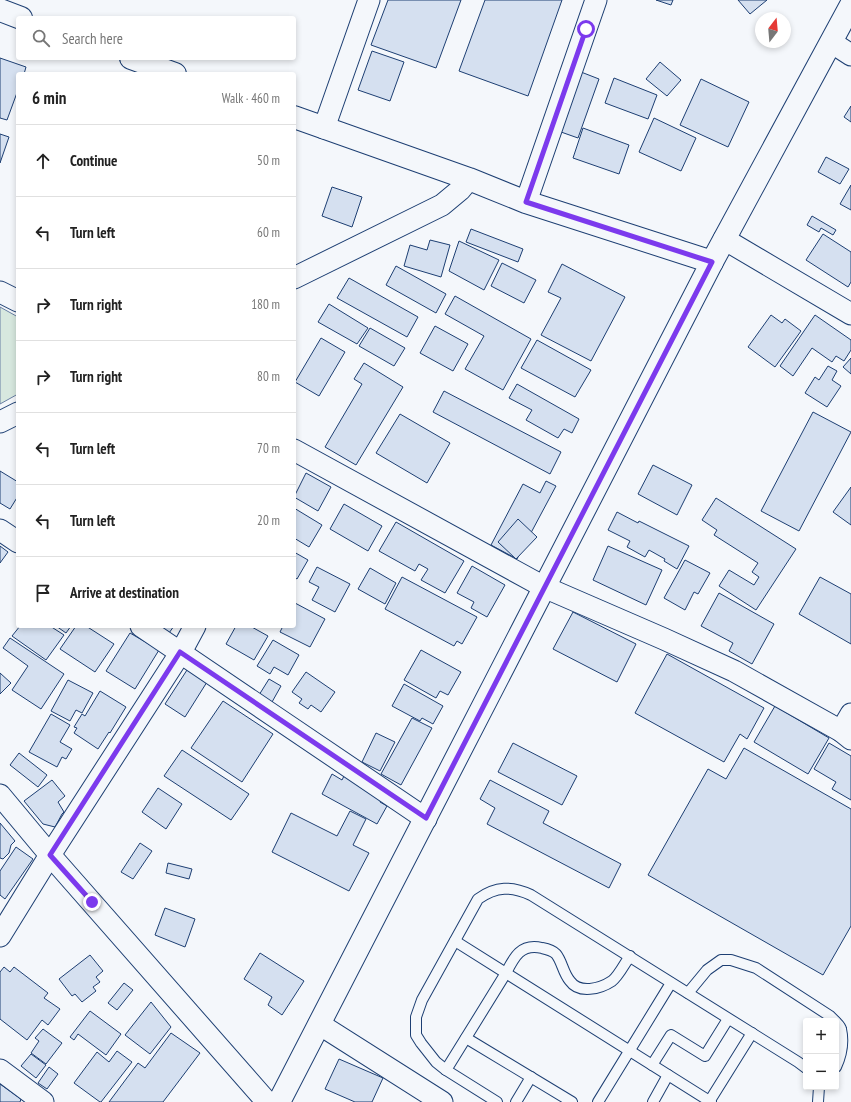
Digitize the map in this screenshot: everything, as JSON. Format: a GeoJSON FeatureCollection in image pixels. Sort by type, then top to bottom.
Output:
{"type":"FeatureCollection","features":[{"type":"Feature","properties":{"kind":"street"},"geometry":{"type":"LineString","coordinates":[[324,128],[369,0]]}},
{"type":"Feature","properties":{"kind":"street"},"geometry":{"type":"LineString","coordinates":[[526,202],[596,0]]}},
{"type":"Feature","properties":{"kind":"street"},"geometry":{"type":"LineString","coordinates":[[279,1102],[712,262],[851,5]]}},
{"type":"Feature","properties":{"kind":"street"},"geometry":{"type":"LineString","coordinates":[[0,10],[16,16]]}},
{"type":"Feature","properties":{"kind":"street"},"geometry":{"type":"LineString","coordinates":[[831,42],[851,55]]}},
{"type":"Feature","properties":{"kind":"street"},"geometry":{"type":"LineString","coordinates":[[136,60],[170,72]]}},
{"type":"Feature","properties":{"kind":"street"},"geometry":{"type":"LineString","coordinates":[[296,118],[469,179],[526,202],[712,262]]}},
{"type":"Feature","properties":{"kind":"street"},"geometry":{"type":"LineString","coordinates":[[296,277],[442,205],[460,190],[469,179]]}},
{"type":"Feature","properties":{"kind":"street"},"geometry":{"type":"LineString","coordinates":[[724,239],[851,314]]}},
{"type":"Feature","properties":{"kind":"street"},"geometry":{"type":"LineString","coordinates":[[0,292],[16,300]]}},
{"type":"Feature","properties":{"kind":"street"},"geometry":{"type":"LineString","coordinates":[[0,422],[16,414]]}},
{"type":"Feature","properties":{"kind":"street"},"geometry":{"type":"LineString","coordinates":[[296,451],[544,588],[657,636],[734,671],[848,728]]}},
{"type":"Feature","properties":{"kind":"street"},"geometry":{"type":"LineString","coordinates":[[0,530],[16,541]]}},
{"type":"Feature","properties":{"kind":"street"},"geometry":{"type":"LineString","coordinates":[[145,628],[426,818]]}},
{"type":"Feature","properties":{"kind":"street"},"geometry":{"type":"LineString","coordinates":[[0,936],[194,628]]}},
{"type":"Feature","properties":{"kind":"street"},"geometry":{"type":"LineString","coordinates":[[0,795],[50,855],[268,1102]]}},
{"type":"Feature","properties":{"kind":"street"},"geometry":{"type":"LineString","coordinates":[[319,1024],[442,1102]]}},
{"type":"Feature","properties":{"kind":"street"},"geometry":{"type":"LineString","coordinates":[[0,1070],[43,1102]]}},
{"type":"Feature","properties":{"kind":"lane"},"geometry":{"type":"LineString","coordinates":[[497,1102],[446,1070],[436,1062],[416,1035],[416,1017],[422,1000],[478,899],[494,890],[502,888],[523,891],[532,895],[803,1066]]}},
{"type":"Feature","properties":{"kind":"lane"},"geometry":{"type":"LineString","coordinates":[[455,941],[710,1102],[752,1033]]}},
{"type":"Feature","properties":{"kind":"lane"},"geometry":{"type":"LineString","coordinates":[[446,1070],[515,956],[527,948],[536,946],[548,949],[555,953],[570,982],[575,986],[591,989],[613,981],[630,956]]}},
{"type":"Feature","properties":{"kind":"lane"},"geometry":{"type":"LineString","coordinates":[[688,993],[707,970],[721,960],[731,960],[756,968],[830,1016],[841,1025],[842,1044],[841,1057],[839,1061]]}},
{"type":"Feature","properties":{"kind":"lane"},"geometry":{"type":"LineString","coordinates":[[598,1102],[672,983]]}},
{"type":"Feature","properties":{"kind":"lane"},"geometry":{"type":"LineString","coordinates":[[652,1065],[671,1035],[705,1056],[728,1018]]}},
{"type":"Feature","properties":{"kind":"lane"},"geometry":{"type":"LineString","coordinates":[[466,1038],[572,1102]]}},
{"type":"Feature","properties":{"kind":"lane"},"geometry":{"type":"LineString","coordinates":[[653,1102],[668,1075]]}},
{"type":"Feature","properties":{"kind":"lane"},"geometry":{"type":"LineString","coordinates":[[516,1102],[531,1077]]}},
{"type":"Feature","properties":{"kind":"lane"},"geometry":{"type":"LineString","coordinates":[[818,1102],[819,1090]]}},
{"type":"Feature","properties":{"kind":"shaded area"},"geometry":{"type":"Polygon","coordinates":[[[0,307],[16,316],[16,395],[0,404],[0,307]]]}},
{"type":"Feature","properties":{"kind":"building"},"geometry":{"type":"Polygon","coordinates":[[[388,0],[461,0],[436,68],[371,45],[388,0]]]}},
{"type":"Feature","properties":{"kind":"building"},"geometry":{"type":"Polygon","coordinates":[[[485,0],[562,0],[528,96],[459,71],[485,0]]]}},
{"type":"Feature","properties":{"kind":"building"},"geometry":{"type":"Polygon","coordinates":[[[656,0],[673,0],[671,5],[656,0]]]}},
{"type":"Feature","properties":{"kind":"building"},"geometry":{"type":"Polygon","coordinates":[[[738,0],[767,0],[750,14],[738,0]]]}},
{"type":"Feature","properties":{"kind":"building"},"geometry":{"type":"Polygon","coordinates":[[[372,51],[404,62],[390,101],[358,90],[372,51]]]}},
{"type":"Feature","properties":{"kind":"building"},"geometry":{"type":"Polygon","coordinates":[[[0,58],[26,67],[25,72],[16,72],[16,95],[7,120],[0,118],[0,58]]]}},
{"type":"Feature","properties":{"kind":"building"},"geometry":{"type":"Polygon","coordinates":[[[660,62],[681,80],[667,96],[646,79],[660,62]]]}},
{"type":"Feature","properties":{"kind":"building"},"geometry":{"type":"Polygon","coordinates":[[[581,72],[599,79],[578,138],[561,132],[581,72]]]}},
{"type":"Feature","properties":{"kind":"building"},"geometry":{"type":"Polygon","coordinates":[[[614,78],[657,95],[648,119],[605,103],[614,78]]]}},
{"type":"Feature","properties":{"kind":"building"},"geometry":{"type":"Polygon","coordinates":[[[701,79],[749,102],[728,147],[680,125],[701,79]]]}},
{"type":"Feature","properties":{"kind":"building"},"geometry":{"type":"Polygon","coordinates":[[[851,106],[851,122],[844,117],[851,106]]]}},
{"type":"Feature","properties":{"kind":"building"},"geometry":{"type":"Polygon","coordinates":[[[654,118],[696,138],[681,171],[639,152],[654,118]]]}},
{"type":"Feature","properties":{"kind":"building"},"geometry":{"type":"Polygon","coordinates":[[[583,128],[629,145],[619,174],[573,158],[583,128]]]}},
{"type":"Feature","properties":{"kind":"building"},"geometry":{"type":"Polygon","coordinates":[[[0,134],[9,137],[0,163],[0,134]]]}},
{"type":"Feature","properties":{"kind":"building"},"geometry":{"type":"Polygon","coordinates":[[[826,157],[849,169],[840,184],[818,172],[826,157]]]}},
{"type":"Feature","properties":{"kind":"building"},"geometry":{"type":"Polygon","coordinates":[[[851,185],[851,210],[840,204],[851,185]]]}},
{"type":"Feature","properties":{"kind":"building"},"geometry":{"type":"Polygon","coordinates":[[[332,187],[362,197],[352,227],[322,216],[332,187]]]}},
{"type":"Feature","properties":{"kind":"building"},"geometry":{"type":"Polygon","coordinates":[[[812,216],[836,230],[833,235],[821,228],[819,232],[807,225],[812,216]]]}},
{"type":"Feature","properties":{"kind":"building"},"geometry":{"type":"Polygon","coordinates":[[[471,229],[523,249],[518,262],[466,242],[471,229]]]}},
{"type":"Feature","properties":{"kind":"building"},"geometry":{"type":"Polygon","coordinates":[[[823,234],[851,252],[851,282],[848,287],[806,260],[823,234]]]}},
{"type":"Feature","properties":{"kind":"building"},"geometry":{"type":"Polygon","coordinates":[[[430,240],[450,245],[441,277],[404,266],[410,245],[427,250],[430,240]]]}},
{"type":"Feature","properties":{"kind":"building"},"geometry":{"type":"Polygon","coordinates":[[[459,241],[499,260],[484,290],[449,271],[459,241]]]}},
{"type":"Feature","properties":{"kind":"building"},"geometry":{"type":"Polygon","coordinates":[[[502,263],[536,280],[524,303],[491,286],[502,263]]]}},
{"type":"Feature","properties":{"kind":"building"},"geometry":{"type":"Polygon","coordinates":[[[562,264],[625,297],[591,361],[541,335],[561,298],[548,292],[562,264]]]}},
{"type":"Feature","properties":{"kind":"building"},"geometry":{"type":"Polygon","coordinates":[[[396,266],[446,294],[436,313],[386,285],[396,266]]]}},
{"type":"Feature","properties":{"kind":"building"},"geometry":{"type":"Polygon","coordinates":[[[349,278],[418,317],[407,337],[337,298],[349,278]]]}},
{"type":"Feature","properties":{"kind":"building"},"geometry":{"type":"Polygon","coordinates":[[[455,296],[531,339],[503,390],[465,369],[484,336],[445,314],[455,296]]]}},
{"type":"Feature","properties":{"kind":"building"},"geometry":{"type":"Polygon","coordinates":[[[329,304],[368,328],[357,344],[318,322],[329,304]]]}},
{"type":"Feature","properties":{"kind":"building"},"geometry":{"type":"Polygon","coordinates":[[[771,315],[782,323],[785,319],[801,331],[775,367],[748,347],[771,315]]]}},
{"type":"Feature","properties":{"kind":"building"},"geometry":{"type":"Polygon","coordinates":[[[815,315],[851,340],[851,350],[844,361],[836,356],[832,362],[812,348],[793,376],[780,366],[815,315]]]}},
{"type":"Feature","properties":{"kind":"building"},"geometry":{"type":"Polygon","coordinates":[[[435,326],[468,344],[453,371],[420,353],[435,326]]]}},
{"type":"Feature","properties":{"kind":"building"},"geometry":{"type":"Polygon","coordinates":[[[370,328],[405,348],[394,366],[359,346],[370,328]]]}},
{"type":"Feature","properties":{"kind":"building"},"geometry":{"type":"Polygon","coordinates":[[[321,338],[345,352],[319,396],[296,383],[321,338]]]}},
{"type":"Feature","properties":{"kind":"building"},"geometry":{"type":"Polygon","coordinates":[[[537,340],[591,370],[575,397],[521,368],[537,340]]]}},
{"type":"Feature","properties":{"kind":"building"},"geometry":{"type":"Polygon","coordinates":[[[851,358],[851,374],[843,367],[851,358]]]}},
{"type":"Feature","properties":{"kind":"building"},"geometry":{"type":"Polygon","coordinates":[[[364,363],[403,387],[356,465],[325,447],[362,384],[354,379],[364,363]]]}},
{"type":"Feature","properties":{"kind":"building"},"geometry":{"type":"Polygon","coordinates":[[[828,366],[837,371],[832,380],[841,386],[827,407],[805,393],[815,377],[819,380],[828,366]]]}},
{"type":"Feature","properties":{"kind":"building"},"geometry":{"type":"Polygon","coordinates":[[[517,384],[579,419],[572,433],[564,429],[558,438],[526,420],[532,410],[509,398],[517,384]]]}},
{"type":"Feature","properties":{"kind":"building"},"geometry":{"type":"Polygon","coordinates":[[[444,391],[561,452],[550,474],[433,412],[444,391]]]}},
{"type":"Feature","properties":{"kind":"building"},"geometry":{"type":"Polygon","coordinates":[[[813,412],[851,432],[799,531],[761,511],[813,412]]]}},
{"type":"Feature","properties":{"kind":"building"},"geometry":{"type":"Polygon","coordinates":[[[400,414],[450,443],[427,483],[376,453],[400,414]]]}},
{"type":"Feature","properties":{"kind":"building"},"geometry":{"type":"Polygon","coordinates":[[[653,465],[692,485],[677,515],[638,494],[653,465]]]}},
{"type":"Feature","properties":{"kind":"building"},"geometry":{"type":"Polygon","coordinates":[[[0,471],[16,481],[16,499],[10,509],[0,503],[0,471]]]}},
{"type":"Feature","properties":{"kind":"building"},"geometry":{"type":"Polygon","coordinates":[[[306,473],[331,487],[318,511],[296,498],[296,493],[306,473]]]}},
{"type":"Feature","properties":{"kind":"building"},"geometry":{"type":"Polygon","coordinates":[[[546,481],[556,486],[517,559],[491,545],[523,484],[540,493],[546,481]]]}},
{"type":"Feature","properties":{"kind":"building"},"geometry":{"type":"Polygon","coordinates":[[[851,487],[851,525],[833,512],[851,487]]]}},
{"type":"Feature","properties":{"kind":"building"},"geometry":{"type":"Polygon","coordinates":[[[716,498],[796,549],[756,610],[719,586],[729,570],[754,585],[759,577],[752,572],[758,563],[714,535],[717,530],[702,520],[716,498]]]}},
{"type":"Feature","properties":{"kind":"building"},"geometry":{"type":"Polygon","coordinates":[[[344,504],[382,526],[368,551],[330,529],[344,504]]]}},
{"type":"Feature","properties":{"kind":"building"},"geometry":{"type":"Polygon","coordinates":[[[296,509],[322,525],[309,547],[296,539],[296,509]]]}},
{"type":"Feature","properties":{"kind":"building"},"geometry":{"type":"Polygon","coordinates":[[[617,512],[638,523],[639,521],[689,546],[677,569],[664,561],[665,559],[649,550],[645,557],[627,547],[630,541],[608,530],[617,512]]]}},
{"type":"Feature","properties":{"kind":"building"},"geometry":{"type":"Polygon","coordinates":[[[518,519],[537,537],[516,559],[498,542],[518,519]]]}},
{"type":"Feature","properties":{"kind":"building"},"geometry":{"type":"Polygon","coordinates":[[[396,522],[464,561],[445,593],[421,580],[428,569],[419,564],[415,571],[379,551],[396,522]]]}},
{"type":"Feature","properties":{"kind":"building"},"geometry":{"type":"Polygon","coordinates":[[[0,546],[8,552],[0,563],[0,546]]]}},
{"type":"Feature","properties":{"kind":"building"},"geometry":{"type":"Polygon","coordinates":[[[608,546],[662,570],[646,605],[593,580],[608,546]]]}},
{"type":"Feature","properties":{"kind":"building"},"geometry":{"type":"Polygon","coordinates":[[[296,553],[308,560],[297,579],[296,578],[296,553]]]}},
{"type":"Feature","properties":{"kind":"building"},"geometry":{"type":"Polygon","coordinates":[[[685,560],[710,573],[698,594],[694,592],[685,610],[664,598],[685,560]]]}},
{"type":"Feature","properties":{"kind":"building"},"geometry":{"type":"Polygon","coordinates":[[[472,566],[505,585],[487,617],[471,608],[474,602],[457,593],[472,566]]]}},
{"type":"Feature","properties":{"kind":"building"},"geometry":{"type":"Polygon","coordinates":[[[317,567],[350,584],[335,612],[312,600],[319,587],[309,582],[317,567]]]}},
{"type":"Feature","properties":{"kind":"building"},"geometry":{"type":"Polygon","coordinates":[[[370,568],[396,583],[385,604],[358,589],[370,568]]]}},
{"type":"Feature","properties":{"kind":"building"},"geometry":{"type":"Polygon","coordinates":[[[402,577],[477,617],[462,644],[457,641],[454,646],[385,609],[402,577]]]}},
{"type":"Feature","properties":{"kind":"building"},"geometry":{"type":"Polygon","coordinates":[[[820,577],[851,594],[851,644],[799,614],[820,577]]]}},
{"type":"Feature","properties":{"kind":"building"},"geometry":{"type":"Polygon","coordinates":[[[719,593],[774,624],[752,664],[729,651],[733,643],[701,626],[719,593]]]}},
{"type":"Feature","properties":{"kind":"building"},"geometry":{"type":"Polygon","coordinates":[[[296,604],[325,619],[310,647],[280,632],[282,628],[296,628],[296,604]]]}},
{"type":"Feature","properties":{"kind":"building"},"geometry":{"type":"Polygon","coordinates":[[[573,612],[636,644],[617,682],[553,649],[573,612]]]}},
{"type":"Feature","properties":{"kind":"building"},"geometry":{"type":"Polygon","coordinates":[[[18,628],[53,628],[64,635],[46,660],[12,636],[18,628]]]}},
{"type":"Feature","properties":{"kind":"building"},"geometry":{"type":"Polygon","coordinates":[[[59,628],[70,628],[66,633],[59,628]]]}},
{"type":"Feature","properties":{"kind":"building"},"geometry":{"type":"Polygon","coordinates":[[[75,628],[89,628],[114,644],[95,672],[60,649],[75,628]]]}},
{"type":"Feature","properties":{"kind":"building"},"geometry":{"type":"Polygon","coordinates":[[[161,628],[173,628],[169,633],[161,628]]]}},
{"type":"Feature","properties":{"kind":"building"},"geometry":{"type":"Polygon","coordinates":[[[235,628],[254,628],[268,636],[254,660],[226,644],[235,628]]]}},
{"type":"Feature","properties":{"kind":"building"},"geometry":{"type":"Polygon","coordinates":[[[130,633],[159,650],[135,689],[106,671],[130,633]]]}},
{"type":"Feature","properties":{"kind":"building"},"geometry":{"type":"Polygon","coordinates":[[[10,638],[64,674],[41,709],[12,690],[28,666],[3,648],[10,638]]]}},
{"type":"Feature","properties":{"kind":"building"},"geometry":{"type":"Polygon","coordinates":[[[273,640],[299,655],[288,675],[274,667],[270,674],[257,666],[273,640]]]}},
{"type":"Feature","properties":{"kind":"building"},"geometry":{"type":"Polygon","coordinates":[[[421,650],[461,672],[448,695],[440,691],[436,698],[404,680],[421,650]]]}},
{"type":"Feature","properties":{"kind":"building"},"geometry":{"type":"Polygon","coordinates":[[[667,654],[764,708],[747,739],[740,734],[724,762],[635,713],[667,654]]]}},
{"type":"Feature","properties":{"kind":"building"},"geometry":{"type":"Polygon","coordinates":[[[187,670],[207,682],[185,717],[165,704],[187,670]]]}},
{"type":"Feature","properties":{"kind":"building"},"geometry":{"type":"Polygon","coordinates":[[[306,672],[335,692],[321,712],[311,705],[308,709],[299,703],[302,699],[292,692],[306,672]]]}},
{"type":"Feature","properties":{"kind":"building"},"geometry":{"type":"Polygon","coordinates":[[[0,673],[11,683],[0,694],[0,673]]]}},
{"type":"Feature","properties":{"kind":"building"},"geometry":{"type":"Polygon","coordinates":[[[269,679],[281,686],[272,702],[259,695],[269,679]]]}},
{"type":"Feature","properties":{"kind":"building"},"geometry":{"type":"Polygon","coordinates":[[[68,680],[93,693],[82,713],[76,710],[70,721],[51,711],[68,680]]]}},
{"type":"Feature","properties":{"kind":"building"},"geometry":{"type":"Polygon","coordinates":[[[404,684],[443,706],[433,724],[422,718],[420,721],[392,706],[404,684]]]}},
{"type":"Feature","properties":{"kind":"building"},"geometry":{"type":"Polygon","coordinates":[[[100,691],[126,707],[98,749],[74,733],[77,728],[74,727],[82,714],[85,716],[100,691]]]}},
{"type":"Feature","properties":{"kind":"building"},"geometry":{"type":"Polygon","coordinates":[[[223,701],[273,734],[242,782],[191,748],[223,701]]]}},
{"type":"Feature","properties":{"kind":"building"},"geometry":{"type":"Polygon","coordinates":[[[775,706],[829,738],[808,774],[754,742],[775,706]]]}},
{"type":"Feature","properties":{"kind":"building"},"geometry":{"type":"Polygon","coordinates":[[[51,714],[70,725],[60,742],[72,749],[66,759],[62,757],[57,767],[29,752],[51,714]]]}},
{"type":"Feature","properties":{"kind":"building"},"geometry":{"type":"Polygon","coordinates":[[[412,718],[432,728],[401,785],[381,774],[412,718]]]}},
{"type":"Feature","properties":{"kind":"building"},"geometry":{"type":"Polygon","coordinates":[[[376,733],[395,742],[380,771],[362,762],[376,733]]]}},
{"type":"Feature","properties":{"kind":"building"},"geometry":{"type":"Polygon","coordinates":[[[513,743],[577,776],[562,805],[498,772],[513,743]]]}},
{"type":"Feature","properties":{"kind":"building"},"geometry":{"type":"Polygon","coordinates":[[[829,743],[851,756],[851,800],[832,789],[836,782],[814,769],[829,743]]]}},
{"type":"Feature","properties":{"kind":"building"},"geometry":{"type":"Polygon","coordinates":[[[744,748],[851,809],[851,926],[823,975],[648,875],[708,769],[726,779],[744,748]]]}},
{"type":"Feature","properties":{"kind":"building"},"geometry":{"type":"Polygon","coordinates":[[[182,750],[249,794],[231,820],[164,776],[182,750]]]}},
{"type":"Feature","properties":{"kind":"building"},"geometry":{"type":"Polygon","coordinates":[[[19,753],[47,775],[38,787],[10,765],[19,753]]]}},
{"type":"Feature","properties":{"kind":"building"},"geometry":{"type":"Polygon","coordinates":[[[332,774],[342,780],[345,774],[383,796],[380,802],[387,806],[377,824],[322,794],[332,774]]]}},
{"type":"Feature","properties":{"kind":"building"},"geometry":{"type":"Polygon","coordinates":[[[52,780],[65,796],[58,802],[64,812],[55,827],[43,824],[24,801],[52,780]]]}},
{"type":"Feature","properties":{"kind":"building"},"geometry":{"type":"Polygon","coordinates":[[[490,780],[549,811],[543,823],[621,864],[609,888],[487,824],[495,808],[480,799],[490,780]]]}},
{"type":"Feature","properties":{"kind":"building"},"geometry":{"type":"Polygon","coordinates":[[[158,788],[182,804],[166,829],[142,812],[158,788]]]}},
{"type":"Feature","properties":{"kind":"building"},"geometry":{"type":"Polygon","coordinates":[[[350,811],[366,819],[353,845],[369,853],[349,891],[272,852],[291,813],[337,836],[350,811]]]}},
{"type":"Feature","properties":{"kind":"building"},"geometry":{"type":"Polygon","coordinates":[[[0,823],[15,841],[11,845],[9,853],[3,859],[0,858],[0,823]]]}},
{"type":"Feature","properties":{"kind":"building"},"geometry":{"type":"Polygon","coordinates":[[[140,843],[152,851],[133,879],[121,872],[140,843]]]}},
{"type":"Feature","properties":{"kind":"building"},"geometry":{"type":"Polygon","coordinates":[[[16,847],[33,859],[5,899],[0,895],[0,871],[16,847]]]}},
{"type":"Feature","properties":{"kind":"building"},"geometry":{"type":"Polygon","coordinates":[[[168,863],[192,869],[189,879],[166,873],[168,863]]]}},
{"type":"Feature","properties":{"kind":"building"},"geometry":{"type":"Polygon","coordinates":[[[165,908],[195,919],[185,947],[155,935],[165,908]]]}},
{"type":"Feature","properties":{"kind":"building"},"geometry":{"type":"Polygon","coordinates":[[[260,953],[304,981],[282,1015],[268,1005],[272,997],[244,979],[260,953]]]}},
{"type":"Feature","properties":{"kind":"building"},"geometry":{"type":"Polygon","coordinates":[[[90,955],[103,971],[96,977],[100,982],[93,987],[96,991],[82,1002],[75,994],[72,996],[59,979],[90,955]]]}},
{"type":"Feature","properties":{"kind":"building"},"geometry":{"type":"Polygon","coordinates":[[[4,967],[10,972],[14,967],[48,993],[44,998],[60,1009],[48,1025],[42,1020],[27,1040],[0,1019],[0,972],[4,967]]]}},
{"type":"Feature","properties":{"kind":"building"},"geometry":{"type":"Polygon","coordinates":[[[124,983],[133,990],[117,1010],[108,1003],[124,983]]]}},
{"type":"Feature","properties":{"kind":"building"},"geometry":{"type":"Polygon","coordinates":[[[151,1002],[171,1027],[150,1054],[125,1035],[151,1002]]]}},
{"type":"Feature","properties":{"kind":"building"},"geometry":{"type":"Polygon","coordinates":[[[90,1011],[121,1034],[106,1055],[78,1034],[74,1040],[70,1037],[90,1011]]]}},
{"type":"Feature","properties":{"kind":"building"},"geometry":{"type":"Polygon","coordinates":[[[43,1029],[62,1043],[46,1064],[31,1053],[39,1041],[35,1038],[43,1029]]]}},
{"type":"Feature","properties":{"kind":"building"},"geometry":{"type":"Polygon","coordinates":[[[171,1033],[200,1053],[163,1102],[109,1102],[138,1063],[145,1068],[171,1033]]]}},
{"type":"Feature","properties":{"kind":"building"},"geometry":{"type":"Polygon","coordinates":[[[117,1051],[132,1062],[100,1102],[74,1083],[97,1052],[109,1062],[117,1051]]]}},
{"type":"Feature","properties":{"kind":"building"},"geometry":{"type":"Polygon","coordinates":[[[31,1054],[46,1065],[36,1078],[21,1066],[31,1054]]]}},
{"type":"Feature","properties":{"kind":"building"},"geometry":{"type":"Polygon","coordinates":[[[339,1059],[383,1078],[372,1102],[355,1102],[325,1089],[339,1059]]]}},
{"type":"Feature","properties":{"kind":"building"},"geometry":{"type":"Polygon","coordinates":[[[49,1067],[58,1074],[47,1089],[38,1083],[49,1067]]]}},
{"type":"Feature","properties":{"kind":"building"},"geometry":{"type":"Polygon","coordinates":[[[0,1084],[21,1099],[20,1102],[0,1102],[0,1084]]]}},
{"type":"Feature","properties":{"kind":"route"},"geometry":{"type":"LineString","coordinates":[[92,902],[50,855],[180,652],[426,818],[712,262],[526,202],[586,29]]}}]}
